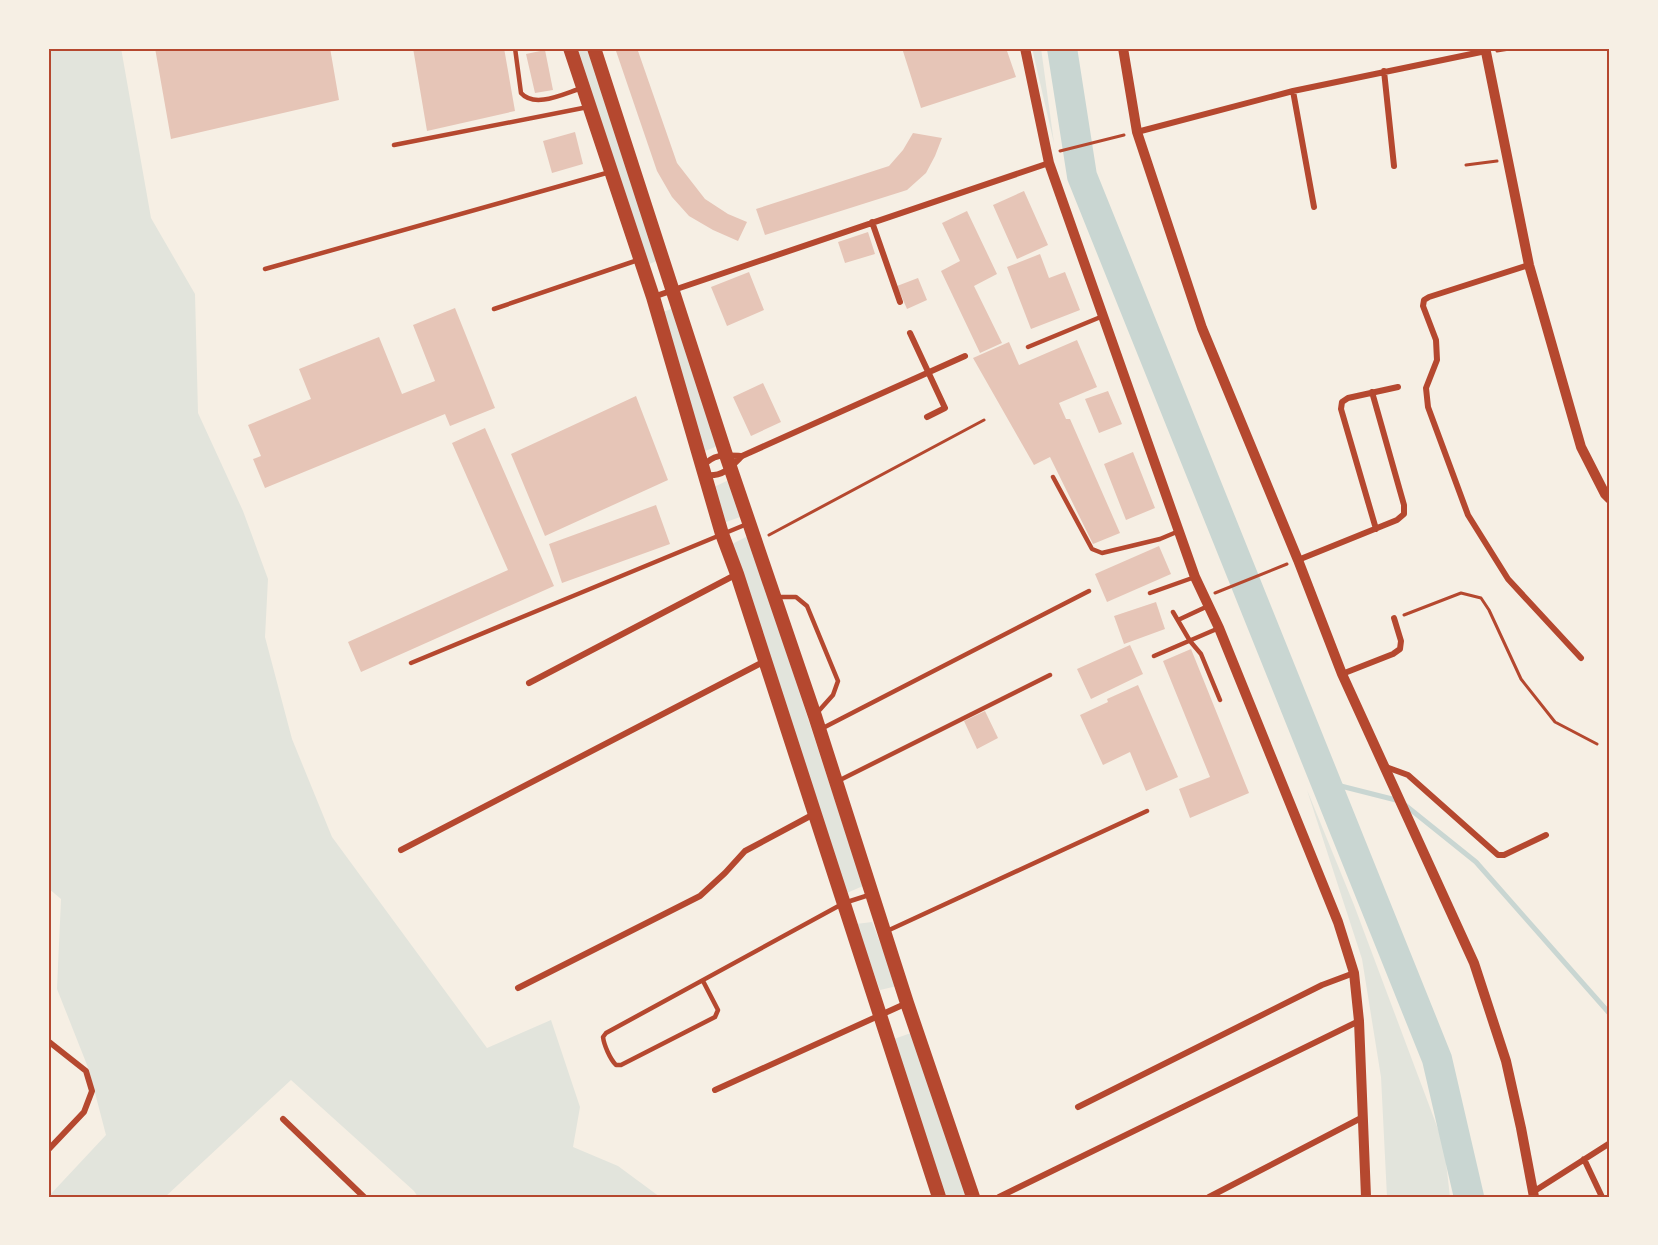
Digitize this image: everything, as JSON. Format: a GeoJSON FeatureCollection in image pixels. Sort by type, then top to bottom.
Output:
{"type":"FeatureCollection","features":[{"type":"Feature","properties":{"kind":"main road"},"geometry":{"type":"LineString","coordinates":[[570,48],[653,297],[722,534],[766,661],[939,1197]]}},
{"type":"Feature","properties":{"kind":"main road"},"geometry":{"type":"LineString","coordinates":[[594,48],[728,461],[815,716],[907,1003],[973,1197]]}},
{"type":"Feature","properties":{"kind":"street"},"geometry":{"type":"LineString","coordinates":[[1025,48],[1049,163],[1195,577],[1209,601],[1338,922],[1354,973],[1359,1021],[1366,1197]]}},
{"type":"Feature","properties":{"kind":"street"},"geometry":{"type":"LineString","coordinates":[[1123,48],[1134,132],[1202,328],[1298,560],[1342,674],[1474,963],[1506,1061],[1533,1195],[1610,1143]]}},
{"type":"Feature","properties":{"kind":"street"},"geometry":{"type":"LineString","coordinates":[[1134,132],[1293,91],[1485,50],[1529,265],[1581,447],[1605,494],[1610,499]]}},
{"type":"Feature","properties":{"kind":"street"},"geometry":{"type":"LineString","coordinates":[[1384,71],[1394,166]]}},
{"type":"Feature","properties":{"kind":"street"},"geometry":{"type":"LineString","coordinates":[[1293,91],[1314,207]]}},
{"type":"Feature","properties":{"kind":"street"},"geometry":{"type":"LineString","coordinates":[[653,297],[1049,163]]}},
{"type":"Feature","properties":{"kind":"street"},"geometry":{"type":"LineString","coordinates":[[872,222],[900,302]]}},
{"type":"Feature","properties":{"kind":"street"},"geometry":{"type":"LineString","coordinates":[[1529,265],[1424,300],[1423,306],[1436,340],[1437,360],[1426,388],[1428,407],[1468,515],[1508,579],[1581,658]]}},
{"type":"Feature","properties":{"kind":"street"},"geometry":{"type":"LineString","coordinates":[[910,333],[945,408],[927,417]]}},
{"type":"Feature","properties":{"kind":"street"},"geometry":{"type":"LineString","coordinates":[[728,461],[720,454],[712,457],[703,471],[719,474],[728,461],[965,356]]}},
{"type":"Feature","properties":{"kind":"street"},"geometry":{"type":"LineString","coordinates":[[1376,529],[1341,409],[1342,402],[1348,398],[1398,387]]}},
{"type":"Feature","properties":{"kind":"street"},"geometry":{"type":"LineString","coordinates":[[1298,560],[1397,520],[1404,514],[1404,505],[1372,392]]}},
{"type":"Feature","properties":{"kind":"street"},"geometry":{"type":"LineString","coordinates":[[728,461],[742,456]]}},
{"type":"Feature","properties":{"kind":"street"},"geometry":{"type":"LineString","coordinates":[[529,683],[737,574]]}},
{"type":"Feature","properties":{"kind":"street"},"geometry":{"type":"LineString","coordinates":[[1342,674],[1393,654],[1400,649],[1401,641],[1394,618]]}},
{"type":"Feature","properties":{"kind":"street"},"geometry":{"type":"LineString","coordinates":[[401,850],[766,661]]}},
{"type":"Feature","properties":{"kind":"street"},"geometry":{"type":"LineString","coordinates":[[1384,766],[1408,775],[1498,855],[1504,855],[1546,835]]}},
{"type":"Feature","properties":{"kind":"street"},"geometry":{"type":"LineString","coordinates":[[518,988],[700,896],[745,851],[814,814]]}},
{"type":"Feature","properties":{"kind":"street"},"geometry":{"type":"LineString","coordinates":[[1078,1107],[1322,985],[1354,973]]}},
{"type":"Feature","properties":{"kind":"street"},"geometry":{"type":"LineString","coordinates":[[715,1090],[907,1003]]}},
{"type":"Feature","properties":{"kind":"street"},"geometry":{"type":"LineString","coordinates":[[999,1197],[1359,1021]]}},
{"type":"Feature","properties":{"kind":"street"},"geometry":{"type":"LineString","coordinates":[[48,1041],[86,1071],[92,1091],[84,1112],[48,1150]]}},
{"type":"Feature","properties":{"kind":"street"},"geometry":{"type":"LineString","coordinates":[[1209,1197],[1364,1117]]}},
{"type":"Feature","properties":{"kind":"street"},"geometry":{"type":"LineString","coordinates":[[283,1119],[364,1197]]}},
{"type":"Feature","properties":{"kind":"street"},"geometry":{"type":"LineString","coordinates":[[1584,1159],[1602,1197]]}},
{"type":"Feature","properties":{"kind":"lane"},"geometry":{"type":"LineString","coordinates":[[515,48],[522,93],[525,97],[536,101],[584,88]]}},
{"type":"Feature","properties":{"kind":"lane"},"geometry":{"type":"LineString","coordinates":[[394,145],[590,107]]}},
{"type":"Feature","properties":{"kind":"lane"},"geometry":{"type":"LineString","coordinates":[[265,269],[610,172]]}},
{"type":"Feature","properties":{"kind":"lane"},"geometry":{"type":"LineString","coordinates":[[494,309],[640,259]]}},
{"type":"Feature","properties":{"kind":"lane"},"geometry":{"type":"LineString","coordinates":[[1028,347],[1103,316]]}},
{"type":"Feature","properties":{"kind":"lane"},"geometry":{"type":"LineString","coordinates":[[1053,477],[1092,549],[1102,552],[1160,539],[1179,531]]}},
{"type":"Feature","properties":{"kind":"lane"},"geometry":{"type":"LineString","coordinates":[[411,663],[750,523]]}},
{"type":"Feature","properties":{"kind":"lane"},"geometry":{"type":"LineString","coordinates":[[1150,593],[1195,577]]}},
{"type":"Feature","properties":{"kind":"lane"},"geometry":{"type":"LineString","coordinates":[[819,730],[1089,591]]}},
{"type":"Feature","properties":{"kind":"lane"},"geometry":{"type":"LineString","coordinates":[[775,597],[796,597],[807,606],[838,681],[833,695],[815,716]]}},
{"type":"Feature","properties":{"kind":"lane"},"geometry":{"type":"LineString","coordinates":[[1178,620],[1209,601]]}},
{"type":"Feature","properties":{"kind":"lane"},"geometry":{"type":"LineString","coordinates":[[1173,612],[1190,641],[1201,654],[1220,700]]}},
{"type":"Feature","properties":{"kind":"lane"},"geometry":{"type":"LineString","coordinates":[[1154,656],[1219,628]]}},
{"type":"Feature","properties":{"kind":"lane"},"geometry":{"type":"LineString","coordinates":[[836,782],[1050,675]]}},
{"type":"Feature","properties":{"kind":"lane"},"geometry":{"type":"LineString","coordinates":[[884,932],[1147,811]]}},
{"type":"Feature","properties":{"kind":"lane"},"geometry":{"type":"LineString","coordinates":[[703,981],[718,1011],[715,1017],[621,1065],[613,1062],[603,1041],[606,1033],[844,903],[872,894]]}},
{"type":"Feature","properties":{"kind":"path"},"geometry":{"type":"LineString","coordinates":[[1485,50],[1516,48]]}},
{"type":"Feature","properties":{"kind":"path"},"geometry":{"type":"LineString","coordinates":[[1064,150],[1134,132]]}},
{"type":"Feature","properties":{"kind":"path"},"geometry":{"type":"LineString","coordinates":[[1466,165],[1508,160]]}},
{"type":"Feature","properties":{"kind":"path"},"geometry":{"type":"LineString","coordinates":[[756,542],[984,420]]}},
{"type":"Feature","properties":{"kind":"path"},"geometry":{"type":"LineString","coordinates":[[1209,601],[1285,565]]}},
{"type":"Feature","properties":{"kind":"path"},"geometry":{"type":"LineString","coordinates":[[1394,618],[1461,593],[1481,598],[1489,610],[1521,679],[1555,722],[1597,744]]}},
{"type":"Feature","properties":{"kind":"shaded area"},"geometry":{"type":"Polygon","coordinates":[[[48,48],[121,48],[151,218],[195,294],[198,413],[243,511],[268,579],[265,637],[292,739],[332,837],[487,1048],[551,1020],[580,1107],[573,1147],[618,1166],[660,1197],[418,1197],[291,1080],[165,1197],[48,1197],[106,1135],[89,1070],[57,989],[61,899],[48,888],[48,48]]]}},
{"type":"Feature","properties":{"kind":"shaded area"},"geometry":{"type":"Polygon","coordinates":[[[575,48],[591,48],[659,260],[647,265],[575,48]]]}},
{"type":"Feature","properties":{"kind":"shaded area"},"geometry":{"type":"Polygon","coordinates":[[[1032,48],[1041,48],[1054,143],[1032,48]]]}},
{"type":"Feature","properties":{"kind":"shaded area"},"geometry":{"type":"Polygon","coordinates":[[[673,308],[720,445],[705,451],[661,313],[673,308]]]}},
{"type":"Feature","properties":{"kind":"shaded area"},"geometry":{"type":"Polygon","coordinates":[[[731,479],[743,516],[726,522],[714,487],[731,479]]]}},
{"type":"Feature","properties":{"kind":"shaded area"},"geometry":{"type":"Polygon","coordinates":[[[748,536],[863,886],[842,895],[732,544],[748,536]]]}},
{"type":"Feature","properties":{"kind":"shaded area"},"geometry":{"type":"Polygon","coordinates":[[[1307,790],[1354,905],[1444,1145],[1450,1197],[1387,1197],[1381,1077],[1362,959],[1307,790]]]}},
{"type":"Feature","properties":{"kind":"shaded area"},"geometry":{"type":"Polygon","coordinates":[[[872,922],[897,986],[880,990],[856,924],[872,922]]]}},
{"type":"Feature","properties":{"kind":"shaded area"},"geometry":{"type":"Polygon","coordinates":[[[911,1033],[969,1197],[943,1197],[894,1039],[911,1033]]]}},
{"type":"Feature","properties":{"kind":"building"},"geometry":{"type":"Polygon","coordinates":[[[155,48],[330,48],[339,100],[171,139],[155,48]]]}},
{"type":"Feature","properties":{"kind":"building"},"geometry":{"type":"Polygon","coordinates":[[[413,48],[504,48],[515,111],[427,131],[413,48]]]}},
{"type":"Feature","properties":{"kind":"building"},"geometry":{"type":"Polygon","coordinates":[[[615,48],[637,48],[677,163],[705,199],[728,214],[747,222],[738,241],[689,216],[672,197],[657,171],[615,48]]]}},
{"type":"Feature","properties":{"kind":"building"},"geometry":{"type":"Polygon","coordinates":[[[902,48],[1006,48],[1016,77],[921,108],[902,48]]]}},
{"type":"Feature","properties":{"kind":"building"},"geometry":{"type":"Polygon","coordinates":[[[545,50],[553,90],[535,93],[526,54],[545,50]]]}},
{"type":"Feature","properties":{"kind":"building"},"geometry":{"type":"Polygon","coordinates":[[[575,132],[583,164],[552,173],[543,141],[575,132]]]}},
{"type":"Feature","properties":{"kind":"building"},"geometry":{"type":"Polygon","coordinates":[[[913,133],[942,138],[926,173],[907,190],[765,235],[756,209],[889,166],[903,150],[913,133]]]}},
{"type":"Feature","properties":{"kind":"building"},"geometry":{"type":"Polygon","coordinates":[[[1024,191],[1048,245],[1017,259],[993,205],[1024,191]]]}},
{"type":"Feature","properties":{"kind":"building"},"geometry":{"type":"Polygon","coordinates":[[[967,211],[997,274],[974,286],[1002,343],[980,353],[941,271],[960,261],[942,223],[967,211]]]}},
{"type":"Feature","properties":{"kind":"building"},"geometry":{"type":"Polygon","coordinates":[[[868,232],[875,254],[845,263],[838,242],[868,232]]]}},
{"type":"Feature","properties":{"kind":"building"},"geometry":{"type":"Polygon","coordinates":[[[1040,254],[1049,278],[1065,272],[1080,310],[1031,329],[1007,267],[1040,254]]]}},
{"type":"Feature","properties":{"kind":"building"},"geometry":{"type":"Polygon","coordinates":[[[749,272],[764,310],[727,326],[711,287],[749,272]]]}},
{"type":"Feature","properties":{"kind":"building"},"geometry":{"type":"Polygon","coordinates":[[[918,278],[927,300],[907,309],[897,286],[918,278]]]}},
{"type":"Feature","properties":{"kind":"building"},"geometry":{"type":"Polygon","coordinates":[[[455,308],[495,408],[450,426],[445,414],[265,488],[253,459],[261,456],[248,425],[311,399],[299,369],[379,337],[402,394],[435,381],[413,325],[455,308]]]}},
{"type":"Feature","properties":{"kind":"building"},"geometry":{"type":"Polygon","coordinates":[[[1077,340],[1097,387],[1059,403],[1066,419],[1070,419],[1120,533],[1093,544],[1050,457],[1034,465],[973,358],[1009,342],[1019,365],[1077,340]]]}},
{"type":"Feature","properties":{"kind":"building"},"geometry":{"type":"Polygon","coordinates":[[[763,383],[781,422],[751,436],[733,397],[763,383]]]}},
{"type":"Feature","properties":{"kind":"building"},"geometry":{"type":"Polygon","coordinates":[[[1108,391],[1122,424],[1099,433],[1085,399],[1108,391]]]}},
{"type":"Feature","properties":{"kind":"building"},"geometry":{"type":"Polygon","coordinates":[[[636,396],[668,480],[545,536],[511,454],[636,396]]]}},
{"type":"Feature","properties":{"kind":"building"},"geometry":{"type":"Polygon","coordinates":[[[485,428],[554,586],[361,672],[348,642],[508,570],[452,443],[485,428]]]}},
{"type":"Feature","properties":{"kind":"building"},"geometry":{"type":"Polygon","coordinates":[[[1133,452],[1155,508],[1126,520],[1104,464],[1133,452]]]}},
{"type":"Feature","properties":{"kind":"building"},"geometry":{"type":"Polygon","coordinates":[[[656,505],[670,544],[562,583],[549,544],[656,505]]]}},
{"type":"Feature","properties":{"kind":"building"},"geometry":{"type":"Polygon","coordinates":[[[1159,546],[1171,574],[1107,602],[1095,574],[1159,546]]]}},
{"type":"Feature","properties":{"kind":"building"},"geometry":{"type":"Polygon","coordinates":[[[1156,602],[1165,629],[1124,644],[1114,616],[1156,602]]]}},
{"type":"Feature","properties":{"kind":"building"},"geometry":{"type":"Polygon","coordinates":[[[1130,645],[1143,674],[1091,699],[1077,669],[1130,645]]]}},
{"type":"Feature","properties":{"kind":"building"},"geometry":{"type":"Polygon","coordinates":[[[1191,649],[1249,793],[1190,818],[1179,789],[1210,777],[1163,661],[1191,649]]]}},
{"type":"Feature","properties":{"kind":"building"},"geometry":{"type":"Polygon","coordinates":[[[1138,685],[1178,777],[1146,791],[1130,752],[1103,765],[1080,715],[1108,702],[1107,699],[1138,685]]]}},
{"type":"Feature","properties":{"kind":"building"},"geometry":{"type":"Polygon","coordinates":[[[985,711],[998,738],[977,749],[964,721],[985,711]]]}},
{"type":"Feature","properties":{"kind":"waterway"},"geometry":{"type":"LineString","coordinates":[[1062,48],[1082,176],[1437,1059],[1469,1197]]}},
{"type":"Feature","properties":{"kind":"waterway"},"geometry":{"type":"LineString","coordinates":[[1325,782],[1400,801],[1476,862],[1610,1014]]}}]}
